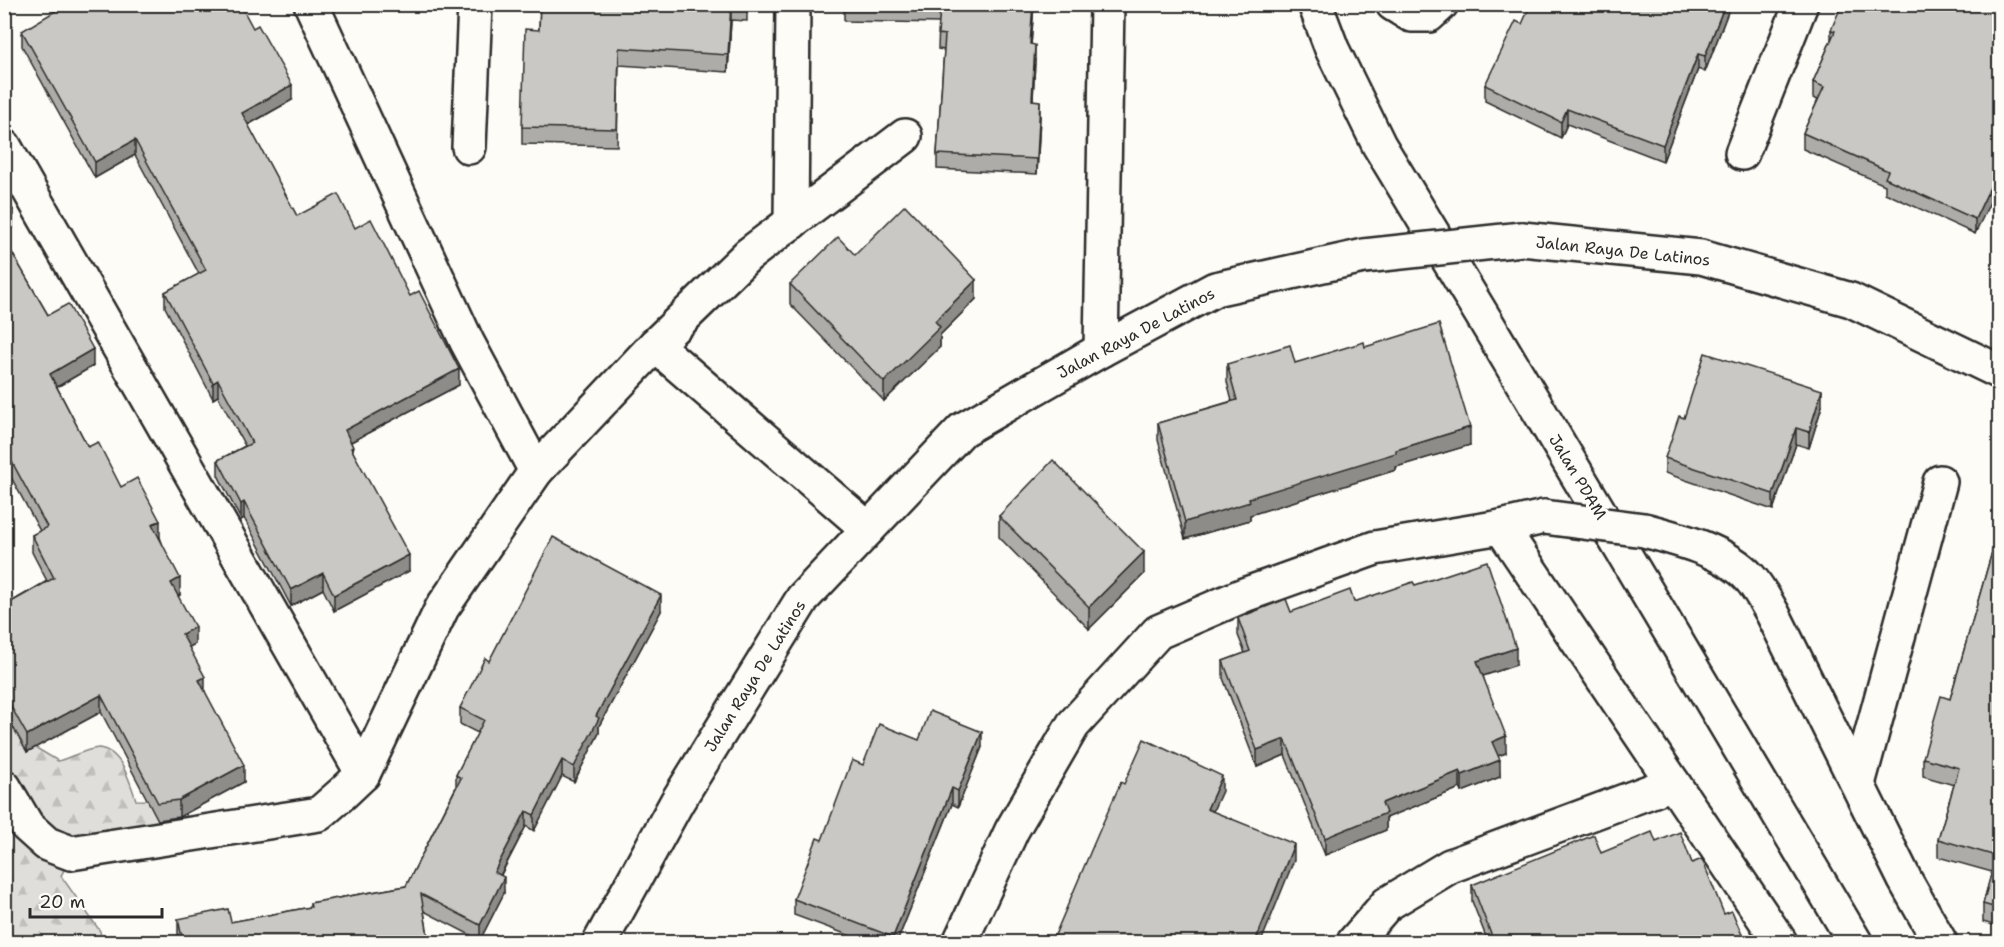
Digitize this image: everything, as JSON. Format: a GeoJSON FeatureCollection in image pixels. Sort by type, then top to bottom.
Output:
{"type":"FeatureCollection","features":[{"type":"Feature","properties":{"kind":"street"},"geometry":{"type":"LineString","coordinates":[[311,4],[467,342],[536,471]]}},
{"type":"Feature","properties":{"kind":"street"},"geometry":{"type":"LineString","coordinates":[[469,147],[475,4]]}},
{"type":"Feature","properties":{"kind":"street"},"geometry":{"type":"LineString","coordinates":[[791,223],[793,4]]}},
{"type":"Feature","properties":{"kind":"street"},"geometry":{"type":"LineString","coordinates":[[1101,350],[1107,4]]}},
{"type":"Feature","properties":{"kind":"street","name":"Jalan PDAM"},"geometry":{"type":"LineString","coordinates":[[1315,4],[1332,49],[1379,145],[1855,942]]}},
{"type":"Feature","properties":{"kind":"street"},"geometry":{"type":"LineString","coordinates":[[1393,4],[1411,15],[1429,15],[1441,4]]}},
{"type":"Feature","properties":{"kind":"street"},"geometry":{"type":"LineString","coordinates":[[1742,153],[1801,4]]}},
{"type":"Feature","properties":{"kind":"street"},"geometry":{"type":"LineString","coordinates":[[4,787],[27,826],[47,844],[71,854],[319,814],[363,774],[442,608],[536,471],[655,345],[748,255],[905,136]]}},
{"type":"Feature","properties":{"kind":"street"},"geometry":{"type":"LineString","coordinates":[[4,146],[363,774]]}},
{"type":"Feature","properties":{"kind":"street","name":"Jalan Raya De Latinos"},"geometry":{"type":"LineString","coordinates":[[600,942],[677,802],[803,598],[962,430],[1101,350],[1215,289],[1364,256],[1522,240],[1701,257],[1851,300],[2000,372]]}},
{"type":"Feature","properties":{"kind":"street"},"geometry":{"type":"LineString","coordinates":[[655,345],[868,530]]}},
{"type":"Feature","properties":{"kind":"street"},"geometry":{"type":"LineString","coordinates":[[1858,784],[1940,482]]}},
{"type":"Feature","properties":{"kind":"street"},"geometry":{"type":"LineString","coordinates":[[960,942],[1012,830],[1073,725],[1158,632],[1244,595],[1376,548],[1502,527],[1544,517],[1644,530],[1688,542],[1727,560],[1750,578],[1773,614],[1905,880],[1940,942]]}},
{"type":"Feature","properties":{"kind":"street"},"geometry":{"type":"LineString","coordinates":[[1502,527],[1780,942]]}},
{"type":"Feature","properties":{"kind":"street"},"geometry":{"type":"LineString","coordinates":[[1354,942],[1387,904],[1450,866],[1673,783]]}},
{"type":"Feature","properties":{"kind":"green space"},"geometry":{"type":"Polygon","coordinates":[[[4,711],[16,722],[21,739],[58,761],[95,748],[107,750],[124,768],[136,800],[169,802],[181,809],[192,825],[70,858],[61,876],[100,931],[102,942],[5,942],[4,711]]]}},
{"type":"Feature","properties":{"kind":"building"},"geometry":{"type":"Polygon","coordinates":[[[67,4],[240,4],[253,28],[258,25],[292,85],[242,113],[297,216],[338,194],[355,228],[371,219],[410,296],[419,291],[459,369],[345,430],[353,447],[351,448],[409,555],[334,595],[323,573],[291,590],[244,502],[241,504],[218,460],[252,443],[218,380],[213,383],[165,292],[206,270],[135,140],[95,162],[22,31],[67,4]]]}},
{"type":"Feature","properties":{"kind":"building"},"geometry":{"type":"Polygon","coordinates":[[[540,4],[731,4],[728,55],[619,48],[617,129],[522,127],[525,29],[539,30],[540,4]]]}},
{"type":"Feature","properties":{"kind":"building"},"geometry":{"type":"Polygon","coordinates":[[[844,4],[1033,4],[1030,44],[1035,45],[1032,100],[1040,101],[1037,159],[937,154],[945,35],[938,34],[940,8],[844,6],[844,4]]]}},
{"type":"Feature","properties":{"kind":"building"},"geometry":{"type":"Polygon","coordinates":[[[1531,4],[1725,4],[1705,56],[1698,54],[1663,145],[1567,109],[1561,122],[1485,85],[1516,21],[1522,24],[1531,4]]]}},
{"type":"Feature","properties":{"kind":"building"},"geometry":{"type":"Polygon","coordinates":[[[1842,4],[2000,4],[2000,166],[1975,219],[1885,178],[1888,171],[1803,133],[1824,87],[1813,82],[1835,31],[1831,30],[1842,4]]]}},
{"type":"Feature","properties":{"kind":"building"},"geometry":{"type":"Polygon","coordinates":[[[4,193],[13,210],[4,215],[4,193]]]}},
{"type":"Feature","properties":{"kind":"building"},"geometry":{"type":"Polygon","coordinates":[[[905,205],[976,280],[935,321],[940,327],[884,382],[790,284],[838,237],[855,255],[905,205]]]}},
{"type":"Feature","properties":{"kind":"building"},"geometry":{"type":"Polygon","coordinates":[[[4,239],[48,315],[68,304],[93,349],[50,374],[88,447],[98,442],[121,487],[137,478],[160,521],[152,524],[180,578],[171,583],[195,627],[182,634],[205,677],[199,680],[244,765],[179,800],[158,803],[101,695],[27,735],[4,694],[4,606],[54,578],[32,535],[47,527],[4,447],[4,239]]]}},
{"type":"Feature","properties":{"kind":"building"},"geometry":{"type":"Polygon","coordinates":[[[1439,324],[1470,427],[1396,450],[1396,453],[1249,498],[1250,502],[1185,522],[1158,423],[1237,400],[1227,364],[1290,345],[1295,363],[1364,342],[1365,347],[1439,324]]]}},
{"type":"Feature","properties":{"kind":"building"},"geometry":{"type":"Polygon","coordinates":[[[1705,353],[1822,390],[1809,432],[1796,428],[1773,494],[1665,458],[1679,416],[1684,418],[1705,353]]]}},
{"type":"Feature","properties":{"kind":"building"},"geometry":{"type":"Polygon","coordinates":[[[1053,460],[1144,552],[1089,607],[999,516],[1053,460]]]}},
{"type":"Feature","properties":{"kind":"building"},"geometry":{"type":"Polygon","coordinates":[[[2000,524],[2000,909],[1983,904],[1996,856],[1938,839],[1959,768],[1923,758],[1941,696],[1950,699],[2000,524]]]}},
{"type":"Feature","properties":{"kind":"building"},"geometry":{"type":"Polygon","coordinates":[[[553,537],[661,595],[596,716],[599,718],[574,767],[562,760],[534,815],[526,811],[494,872],[504,877],[480,925],[421,894],[429,942],[183,942],[178,919],[228,909],[231,922],[311,907],[310,903],[406,886],[461,778],[456,775],[484,720],[460,708],[485,658],[489,661],[553,537]]]}},
{"type":"Feature","properties":{"kind":"building"},"geometry":{"type":"Polygon","coordinates":[[[1487,561],[1516,648],[1477,661],[1506,736],[1492,742],[1500,760],[1462,775],[1460,771],[1382,803],[1386,813],[1325,838],[1285,739],[1257,750],[1223,661],[1250,651],[1238,618],[1286,599],[1291,612],[1350,590],[1354,602],[1487,561]]]}},
{"type":"Feature","properties":{"kind":"building"},"geometry":{"type":"Polygon","coordinates":[[[930,711],[982,732],[958,791],[952,788],[893,937],[794,899],[817,838],[822,840],[852,760],[863,765],[879,724],[919,740],[930,711]]]}},
{"type":"Feature","properties":{"kind":"building"},"geometry":{"type":"Polygon","coordinates":[[[1144,739],[1222,776],[1207,809],[1294,844],[1255,942],[1052,942],[1121,782],[1124,784],[1144,739]]]}},
{"type":"Feature","properties":{"kind":"building"},"geometry":{"type":"Polygon","coordinates":[[[1652,832],[1656,842],[1680,832],[1692,863],[1702,859],[1724,914],[1732,911],[1745,942],[1494,942],[1472,885],[1594,835],[1601,853],[1652,832]]]}},
{"type":"Feature","properties":{"kind":"building"},"geometry":{"type":"Polygon","coordinates":[[[1040,936],[1052,942],[1037,942],[1040,936]]]}}]}
